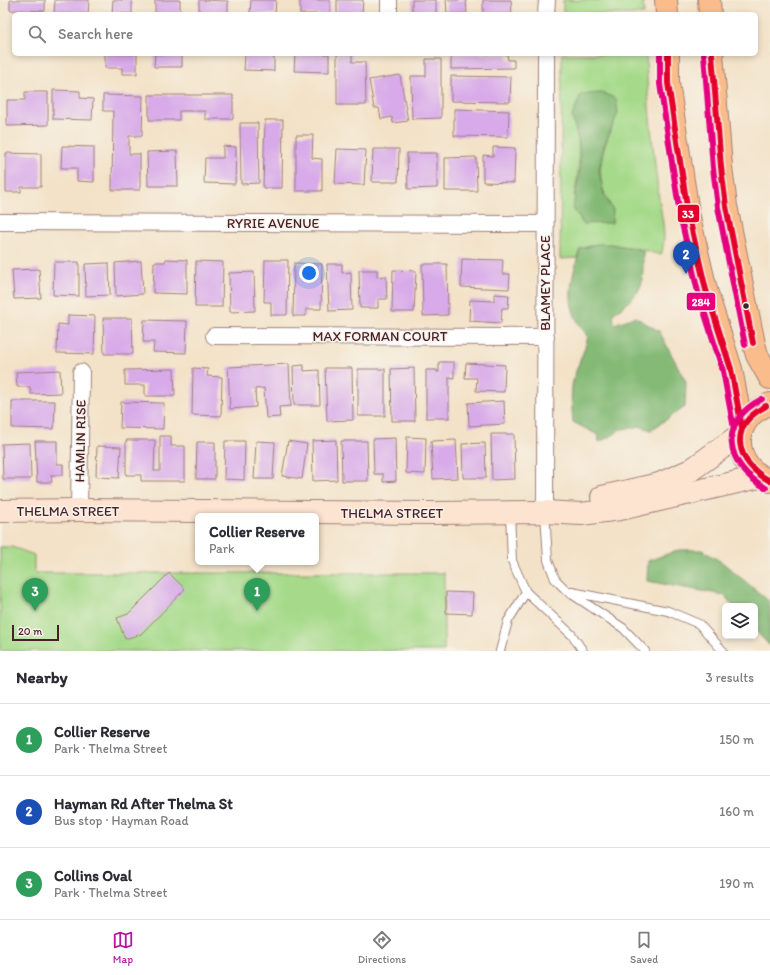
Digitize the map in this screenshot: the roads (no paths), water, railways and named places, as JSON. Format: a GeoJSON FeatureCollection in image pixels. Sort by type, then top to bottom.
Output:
{"type":"FeatureCollection","features":[{"type":"Feature","properties":{"kind":"main road"},"geometry":{"type":"LineString","coordinates":[[666,0],[667,12]]}},
{"type":"Feature","properties":{"kind":"main road"},"geometry":{"type":"LineString","coordinates":[[709,0],[710,12]]}},
{"type":"Feature","properties":{"kind":"main road"},"geometry":{"type":"LineString","coordinates":[[668,56],[668,83],[688,213],[706,290],[731,369],[741,431],[740,446],[743,458],[750,469],[765,479]]}},
{"type":"Feature","properties":{"kind":"main road"},"geometry":{"type":"LineString","coordinates":[[712,56],[721,166],[733,247],[755,350],[770,378]]}},
{"type":"Feature","properties":{"kind":"main road"},"geometry":{"type":"LineString","coordinates":[[741,431],[752,414],[761,407],[770,404]]}},
{"type":"Feature","properties":{"kind":"main road","name":"THELMA STREET"},"geometry":{"type":"LineString","coordinates":[[545,512],[578,501],[659,484],[691,470],[741,431]]}},
{"type":"Feature","properties":{"kind":"main road","name":"THELMA STREET"},"geometry":{"type":"LineString","coordinates":[[0,511],[80,510],[431,513],[545,512],[581,514],[620,509],[765,479]]}},
{"type":"Feature","properties":{"kind":"street"},"geometry":{"type":"LineString","coordinates":[[389,0],[389,12]]}},
{"type":"Feature","properties":{"kind":"street"},"geometry":{"type":"LineString","coordinates":[[546,0],[546,12]]}},
{"type":"Feature","properties":{"kind":"street","name":"BLAMEY PLACE"},"geometry":{"type":"LineString","coordinates":[[545,512],[546,56]]}},
{"type":"Feature","properties":{"kind":"street","name":"RYRIE AVENUE"},"geometry":{"type":"LineString","coordinates":[[0,222],[545,224]]}},
{"type":"Feature","properties":{"kind":"street","name":"MAX FORMAN COURT"},"geometry":{"type":"LineString","coordinates":[[214,336],[546,337]]}},
{"type":"Feature","properties":{"kind":"street","name":"HAMLIN RISE"},"geometry":{"type":"LineString","coordinates":[[80,510],[81,372]]}},
{"type":"Feature","properties":{"kind":"lane"},"geometry":{"type":"LineString","coordinates":[[510,512],[512,561],[526,592],[572,635],[583,651]]}},
{"type":"Feature","properties":{"kind":"lane"},"geometry":{"type":"LineString","coordinates":[[545,512],[548,560],[555,579],[567,591],[623,628],[644,651]]}},
{"type":"Feature","properties":{"kind":"lane"},"geometry":{"type":"LineString","coordinates":[[567,591],[668,611],[699,624],[723,651]]}},
{"type":"Feature","properties":{"kind":"lane"},"geometry":{"type":"LineString","coordinates":[[500,651],[508,621],[526,592]]}},
{"type":"Feature","properties":{"kind":"place","name":"Hayman Rd After Thelma St"},"geometry":{"type":"Point","coordinates":[686,274]}},
{"type":"Feature","properties":{"kind":"place","name":"Collins Oval"},"geometry":{"type":"Point","coordinates":[35,611]}},
{"type":"Feature","properties":{"kind":"place","name":"Collier Reserve"},"geometry":{"type":"Point","coordinates":[257,611]}}]}
